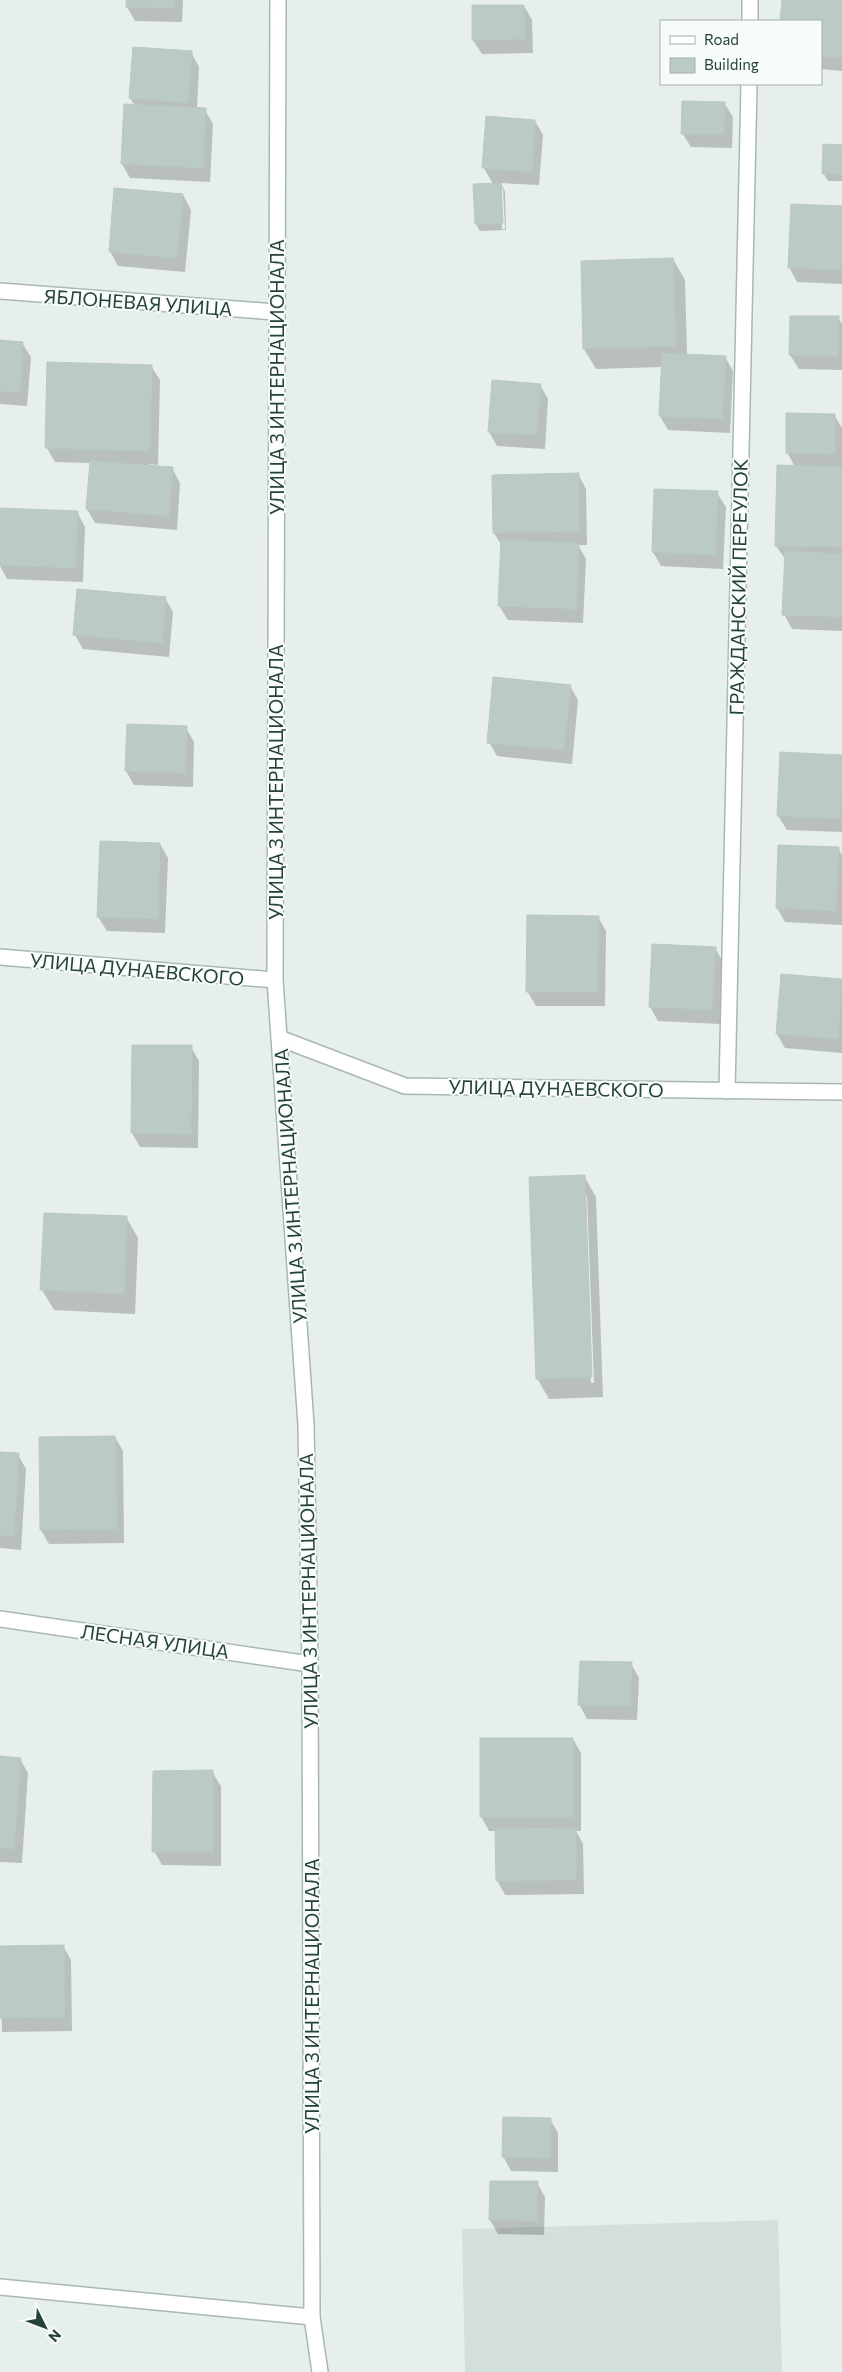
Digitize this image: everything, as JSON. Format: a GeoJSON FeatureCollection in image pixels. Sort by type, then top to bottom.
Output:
{"type":"FeatureCollection","features":[{"type":"Feature","properties":{"kind":"street","name":"УЛИЦА 3 ИНТЕРНАЦИОНАЛА"},"geometry":{"type":"LineString","coordinates":[[278,0],[275,980],[306,1425],[310,1664],[312,2317],[320,2372]]}},
{"type":"Feature","properties":{"kind":"street"},"geometry":{"type":"LineString","coordinates":[[750,0],[750,20]]}},
{"type":"Feature","properties":{"kind":"street","name":"ГРАЖДАНСКИЙ ПЕРЕУЛОК"},"geometry":{"type":"LineString","coordinates":[[727,1091],[749,85]]}},
{"type":"Feature","properties":{"kind":"street","name":"ЯБЛОНЕВАЯ УЛИЦА"},"geometry":{"type":"LineString","coordinates":[[0,291],[276,312]]}},
{"type":"Feature","properties":{"kind":"street","name":"УЛИЦА ДУНАЕВСКОГО"},"geometry":{"type":"LineString","coordinates":[[0,957],[275,980]]}},
{"type":"Feature","properties":{"kind":"street","name":"УЛИЦА ДУНАЕВСКОГО"},"geometry":{"type":"LineString","coordinates":[[279,1038],[405,1086],[842,1092]]}},
{"type":"Feature","properties":{"kind":"street","name":"ЛЕСНАЯ УЛИЦА"},"geometry":{"type":"LineString","coordinates":[[0,1618],[310,1664]]}},
{"type":"Feature","properties":{"kind":"street"},"geometry":{"type":"LineString","coordinates":[[0,2287],[312,2317]]}},
{"type":"Feature","properties":{"kind":"shaded area"},"geometry":{"type":"Polygon","coordinates":[[[778,2220],[782,2372],[465,2372],[462,2229],[778,2220]]]}},
{"type":"Feature","properties":{"kind":"building"},"geometry":{"type":"Polygon","coordinates":[[[126,0],[175,0],[175,8],[126,7],[126,0]]]}},
{"type":"Feature","properties":{"kind":"building"},"geometry":{"type":"Polygon","coordinates":[[[782,0],[842,0],[842,58],[822,56],[822,20],[780,20],[782,0]]]}},
{"type":"Feature","properties":{"kind":"building"},"geometry":{"type":"Polygon","coordinates":[[[472,5],[524,5],[525,39],[472,40],[472,5]]]}},
{"type":"Feature","properties":{"kind":"building"},"geometry":{"type":"Polygon","coordinates":[[[133,47],[192,51],[188,103],[129,98],[133,47]]]}},
{"type":"Feature","properties":{"kind":"building"},"geometry":{"type":"Polygon","coordinates":[[[682,101],[725,102],[724,134],[681,134],[682,101]]]}},
{"type":"Feature","properties":{"kind":"building"},"geometry":{"type":"Polygon","coordinates":[[[124,104],[206,108],[203,168],[121,164],[124,104]]]}},
{"type":"Feature","properties":{"kind":"building"},"geometry":{"type":"Polygon","coordinates":[[[486,116],[535,120],[532,172],[482,168],[486,116]]]}},
{"type":"Feature","properties":{"kind":"building"},"geometry":{"type":"Polygon","coordinates":[[[823,144],[842,145],[842,175],[822,174],[823,144]]]}},
{"type":"Feature","properties":{"kind":"building"},"geometry":{"type":"Polygon","coordinates":[[[501,183],[503,223],[475,224],[473,184],[501,183]]]}},
{"type":"Feature","properties":{"kind":"building"},"geometry":{"type":"Polygon","coordinates":[[[114,188],[183,194],[177,258],[109,252],[114,188]]]}},
{"type":"Feature","properties":{"kind":"building"},"geometry":{"type":"Polygon","coordinates":[[[791,204],[842,206],[842,270],[788,268],[791,204]]]}},
{"type":"Feature","properties":{"kind":"building"},"geometry":{"type":"Polygon","coordinates":[[[673,258],[676,346],[583,349],[581,261],[673,258]]]}},
{"type":"Feature","properties":{"kind":"building"},"geometry":{"type":"Polygon","coordinates":[[[790,316],[839,316],[838,356],[789,355],[790,316]]]}},
{"type":"Feature","properties":{"kind":"building"},"geometry":{"type":"Polygon","coordinates":[[[0,340],[23,342],[20,392],[0,391],[0,340]]]}},
{"type":"Feature","properties":{"kind":"building"},"geometry":{"type":"Polygon","coordinates":[[[662,353],[726,356],[722,419],[659,416],[662,353]]]}},
{"type":"Feature","properties":{"kind":"building"},"geometry":{"type":"Polygon","coordinates":[[[47,362],[152,365],[150,451],[45,448],[47,362]]]}},
{"type":"Feature","properties":{"kind":"building"},"geometry":{"type":"Polygon","coordinates":[[[492,380],[541,384],[537,435],[488,432],[492,380]]]}},
{"type":"Feature","properties":{"kind":"building"},"geometry":{"type":"Polygon","coordinates":[[[786,413],[835,414],[835,454],[786,453],[786,413]]]}},
{"type":"Feature","properties":{"kind":"building"},"geometry":{"type":"Polygon","coordinates":[[[90,461],[173,467],[169,516],[86,509],[90,461]]]}},
{"type":"Feature","properties":{"kind":"building"},"geometry":{"type":"Polygon","coordinates":[[[777,465],[842,467],[842,547],[775,546],[777,465]]]}},
{"type":"Feature","properties":{"kind":"building"},"geometry":{"type":"Polygon","coordinates":[[[579,473],[579,531],[493,533],[492,475],[579,473]]]}},
{"type":"Feature","properties":{"kind":"building"},"geometry":{"type":"Polygon","coordinates":[[[654,489],[718,491],[715,555],[652,552],[654,489]]]}},
{"type":"Feature","properties":{"kind":"building"},"geometry":{"type":"Polygon","coordinates":[[[0,508],[78,511],[75,568],[0,565],[0,508]]]}},
{"type":"Feature","properties":{"kind":"building"},"geometry":{"type":"Polygon","coordinates":[[[501,540],[579,543],[576,609],[498,606],[501,540]]]}},
{"type":"Feature","properties":{"kind":"building"},"geometry":{"type":"Polygon","coordinates":[[[785,551],[842,554],[842,617],[782,615],[785,551]]]}},
{"type":"Feature","properties":{"kind":"building"},"geometry":{"type":"Polygon","coordinates":[[[77,589],[166,597],[162,643],[73,635],[77,589]]]}},
{"type":"Feature","properties":{"kind":"building"},"geometry":{"type":"Polygon","coordinates":[[[493,677],[571,685],[564,750],[487,743],[493,677]]]}},
{"type":"Feature","properties":{"kind":"building"},"geometry":{"type":"Polygon","coordinates":[[[127,724],[187,726],[185,773],[125,771],[127,724]]]}},
{"type":"Feature","properties":{"kind":"building"},"geometry":{"type":"Polygon","coordinates":[[[780,752],[842,755],[841,819],[777,816],[780,752]]]}},
{"type":"Feature","properties":{"kind":"building"},"geometry":{"type":"Polygon","coordinates":[[[100,841],[160,843],[158,919],[97,917],[100,841]]]}},
{"type":"Feature","properties":{"kind":"building"},"geometry":{"type":"Polygon","coordinates":[[[778,845],[839,847],[836,911],[776,908],[778,845]]]}},
{"type":"Feature","properties":{"kind":"building"},"geometry":{"type":"Polygon","coordinates":[[[527,915],[599,916],[597,992],[526,992],[527,915]]]}},
{"type":"Feature","properties":{"kind":"building"},"geometry":{"type":"Polygon","coordinates":[[[652,944],[716,947],[712,1010],[649,1007],[652,944]]]}},
{"type":"Feature","properties":{"kind":"building"},"geometry":{"type":"Polygon","coordinates":[[[781,974],[842,979],[838,1039],[776,1034],[781,974]]]}},
{"type":"Feature","properties":{"kind":"building"},"geometry":{"type":"Polygon","coordinates":[[[132,1045],[192,1045],[191,1134],[131,1133],[132,1045]]]}},
{"type":"Feature","properties":{"kind":"building"},"geometry":{"type":"Polygon","coordinates":[[[585,1175],[592,1377],[536,1379],[529,1177],[585,1175]]]}},
{"type":"Feature","properties":{"kind":"building"},"geometry":{"type":"Polygon","coordinates":[[[44,1213],[127,1216],[124,1294],[40,1290],[44,1213]]]}},
{"type":"Feature","properties":{"kind":"building"},"geometry":{"type":"Polygon","coordinates":[[[115,1436],[117,1529],[40,1530],[39,1437],[115,1436]]]}},
{"type":"Feature","properties":{"kind":"building"},"geometry":{"type":"Polygon","coordinates":[[[0,1452],[19,1453],[14,1536],[0,1535],[0,1452]]]}},
{"type":"Feature","properties":{"kind":"building"},"geometry":{"type":"Polygon","coordinates":[[[580,1661],[632,1662],[630,1706],[578,1705],[580,1661]]]}},
{"type":"Feature","properties":{"kind":"building"},"geometry":{"type":"Polygon","coordinates":[[[480,1738],[573,1738],[573,1817],[480,1817],[480,1738]]]}},
{"type":"Feature","properties":{"kind":"building"},"geometry":{"type":"Polygon","coordinates":[[[0,1756],[21,1758],[14,1849],[0,1848],[0,1756]]]}},
{"type":"Feature","properties":{"kind":"building"},"geometry":{"type":"Polygon","coordinates":[[[213,1770],[213,1852],[152,1852],[153,1771],[213,1770]]]}},
{"type":"Feature","properties":{"kind":"building"},"geometry":{"type":"Polygon","coordinates":[[[576,1828],[576,1880],[496,1881],[495,1829],[576,1828]]]}},
{"type":"Feature","properties":{"kind":"building"},"geometry":{"type":"Polygon","coordinates":[[[64,1945],[65,2017],[0,2018],[0,1946],[64,1945]]]}},
{"type":"Feature","properties":{"kind":"building"},"geometry":{"type":"Polygon","coordinates":[[[503,2117],[551,2118],[550,2158],[502,2157],[503,2117]]]}},
{"type":"Feature","properties":{"kind":"building"},"geometry":{"type":"Polygon","coordinates":[[[490,2181],[538,2181],[537,2221],[489,2220],[490,2181]]]}}]}
